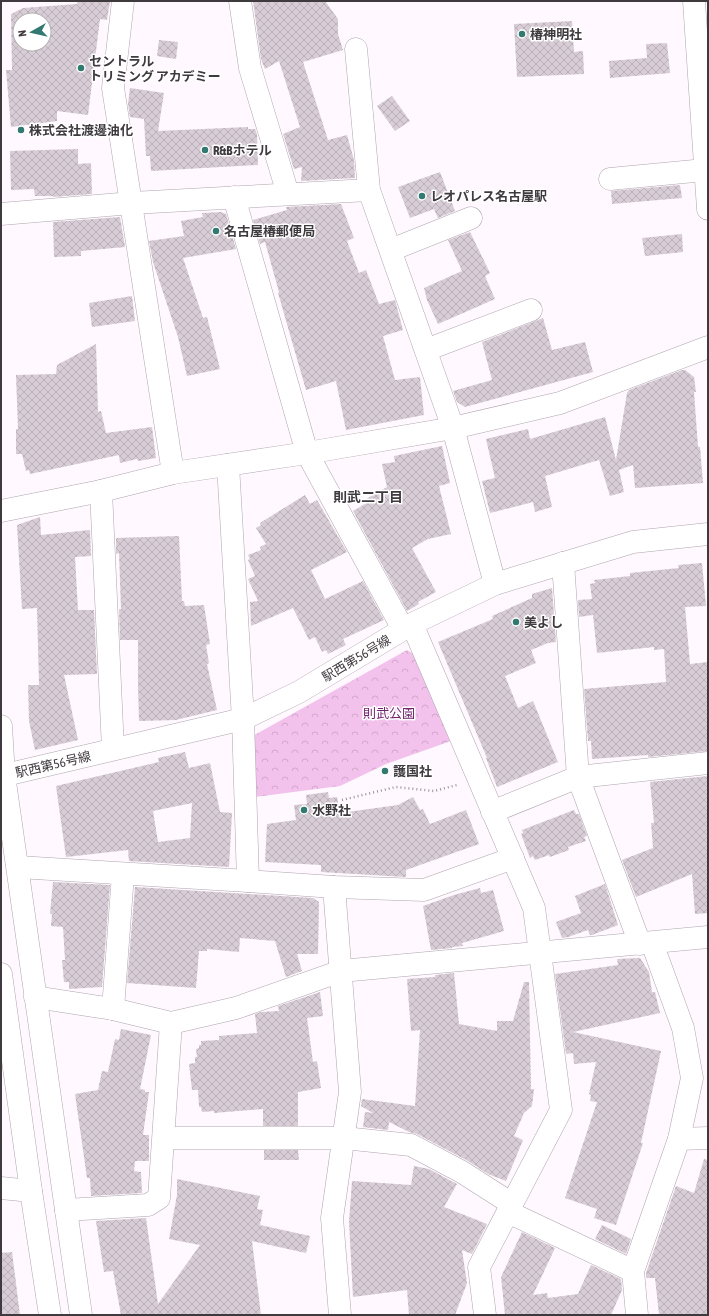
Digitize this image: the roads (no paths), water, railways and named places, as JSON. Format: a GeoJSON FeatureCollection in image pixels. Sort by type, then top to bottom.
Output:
{"type":"FeatureCollection","features":[{"type":"Feature","properties":{"kind":"street"},"geometry":{"type":"LineString","coordinates":[[123,1],[114,88],[173,473]]}},
{"type":"Feature","properties":{"kind":"street"},"geometry":{"type":"LineString","coordinates":[[240,1],[250,68],[288,194]]}},
{"type":"Feature","properties":{"kind":"street"},"geometry":{"type":"LineString","coordinates":[[694,1],[708,209]]}},
{"type":"Feature","properties":{"kind":"street"},"geometry":{"type":"LineString","coordinates":[[356,49],[369,190],[453,428],[495,584]]}},
{"type":"Feature","properties":{"kind":"street"},"geometry":{"type":"LineString","coordinates":[[610,179],[705,170]]}},
{"type":"Feature","properties":{"kind":"street"},"geometry":{"type":"LineString","coordinates":[[1,214],[132,203],[369,190]]}},
{"type":"Feature","properties":{"kind":"street"},"geometry":{"type":"LineString","coordinates":[[234,197],[307,453],[407,626],[479,780],[534,908],[561,1110],[479,1267],[485,1315]]}},
{"type":"Feature","properties":{"kind":"street"},"geometry":{"type":"LineString","coordinates":[[391,250],[471,218]]}},
{"type":"Feature","properties":{"kind":"street"},"geometry":{"type":"LineString","coordinates":[[426,350],[531,310]]}},
{"type":"Feature","properties":{"kind":"street"},"geometry":{"type":"LineString","coordinates":[[1,511],[101,491],[173,473],[307,453],[453,428],[560,403],[708,347]]}},
{"type":"Feature","properties":{"kind":"street"},"geometry":{"type":"LineString","coordinates":[[228,465],[243,720],[248,881]]}},
{"type":"Feature","properties":{"kind":"street"},"geometry":{"type":"LineString","coordinates":[[101,491],[113,749]]}},
{"type":"Feature","properties":{"kind":"street","name":"駅西第56号線"},"geometry":{"type":"LineString","coordinates":[[2,776],[243,720],[299,692],[407,626],[495,584],[633,542],[708,534]]}},
{"type":"Feature","properties":{"kind":"street"},"geometry":{"type":"LineString","coordinates":[[564,563],[578,777],[646,944],[683,1028],[692,1078],[679,1139],[633,1271],[637,1315]]}},
{"type":"Feature","properties":{"kind":"street"},"geometry":{"type":"LineString","coordinates":[[1,726],[2,776],[18,868],[81,1315]]}},
{"type":"Feature","properties":{"kind":"street"},"geometry":{"type":"LineString","coordinates":[[492,812],[578,777],[708,764]]}},
{"type":"Feature","properties":{"kind":"street"},"geometry":{"type":"LineString","coordinates":[[18,868],[334,887],[424,890],[513,858]]}},
{"type":"Feature","properties":{"kind":"street"},"geometry":{"type":"LineString","coordinates":[[113,1009],[123,874]]}},
{"type":"Feature","properties":{"kind":"street"},"geometry":{"type":"LineString","coordinates":[[334,887],[350,1092],[332,1218],[340,1315]]}},
{"type":"Feature","properties":{"kind":"street"},"geometry":{"type":"LineString","coordinates":[[35,997],[113,1009],[171,1023],[236,1008],[341,971],[541,952],[646,944],[708,937]]}},
{"type":"Feature","properties":{"kind":"street"},"geometry":{"type":"LineString","coordinates":[[2,985],[50,1315]]}},
{"type":"Feature","properties":{"kind":"street"},"geometry":{"type":"LineString","coordinates":[[66,1210],[148,1205],[159,1198],[171,1023]]}},
{"type":"Feature","properties":{"kind":"street"},"geometry":{"type":"LineString","coordinates":[[164,1138],[344,1138],[411,1145],[462,1172],[510,1208],[633,1271]]}},
{"type":"Feature","properties":{"kind":"street"},"geometry":{"type":"LineString","coordinates":[[679,1139],[708,1138]]}},
{"type":"Feature","properties":{"kind":"street"},"geometry":{"type":"LineString","coordinates":[[1,1188],[31,1192]]}},
{"type":"Feature","properties":{"kind":"place","name":"椿神明社"},"geometry":{"type":"Point","coordinates":[522,34]}},
{"type":"Feature","properties":{"kind":"place","name":"セントラル トリミング アカデミー"},"geometry":{"type":"Point","coordinates":[81,68]}},
{"type":"Feature","properties":{"kind":"place","name":"株式会社渡邊油化"},"geometry":{"type":"Point","coordinates":[21,130]}},
{"type":"Feature","properties":{"kind":"place","name":"R&Bホテル"},"geometry":{"type":"Point","coordinates":[205,150]}},
{"type":"Feature","properties":{"kind":"place","name":"レオパレス名古屋駅"},"geometry":{"type":"Point","coordinates":[422,196]}},
{"type":"Feature","properties":{"kind":"place","name":"名古屋椿郵便局"},"geometry":{"type":"Point","coordinates":[216,231]}},
{"type":"Feature","properties":{"kind":"place","name":"美よし"},"geometry":{"type":"Point","coordinates":[516,622]}},
{"type":"Feature","properties":{"kind":"place","name":"護国社"},"geometry":{"type":"Point","coordinates":[385,771]}},
{"type":"Feature","properties":{"kind":"place","name":"水野社"},"geometry":{"type":"Point","coordinates":[304,810]}},
{"type":"Feature","properties":{"kind":"district","name":"則武二丁目"},"geometry":{"type":"Point","coordinates":[368,497]}},
{"type":"Feature","properties":{"kind":"park label","name":"則武公園"},"geometry":{"type":"Point","coordinates":[389,713]}}]}
